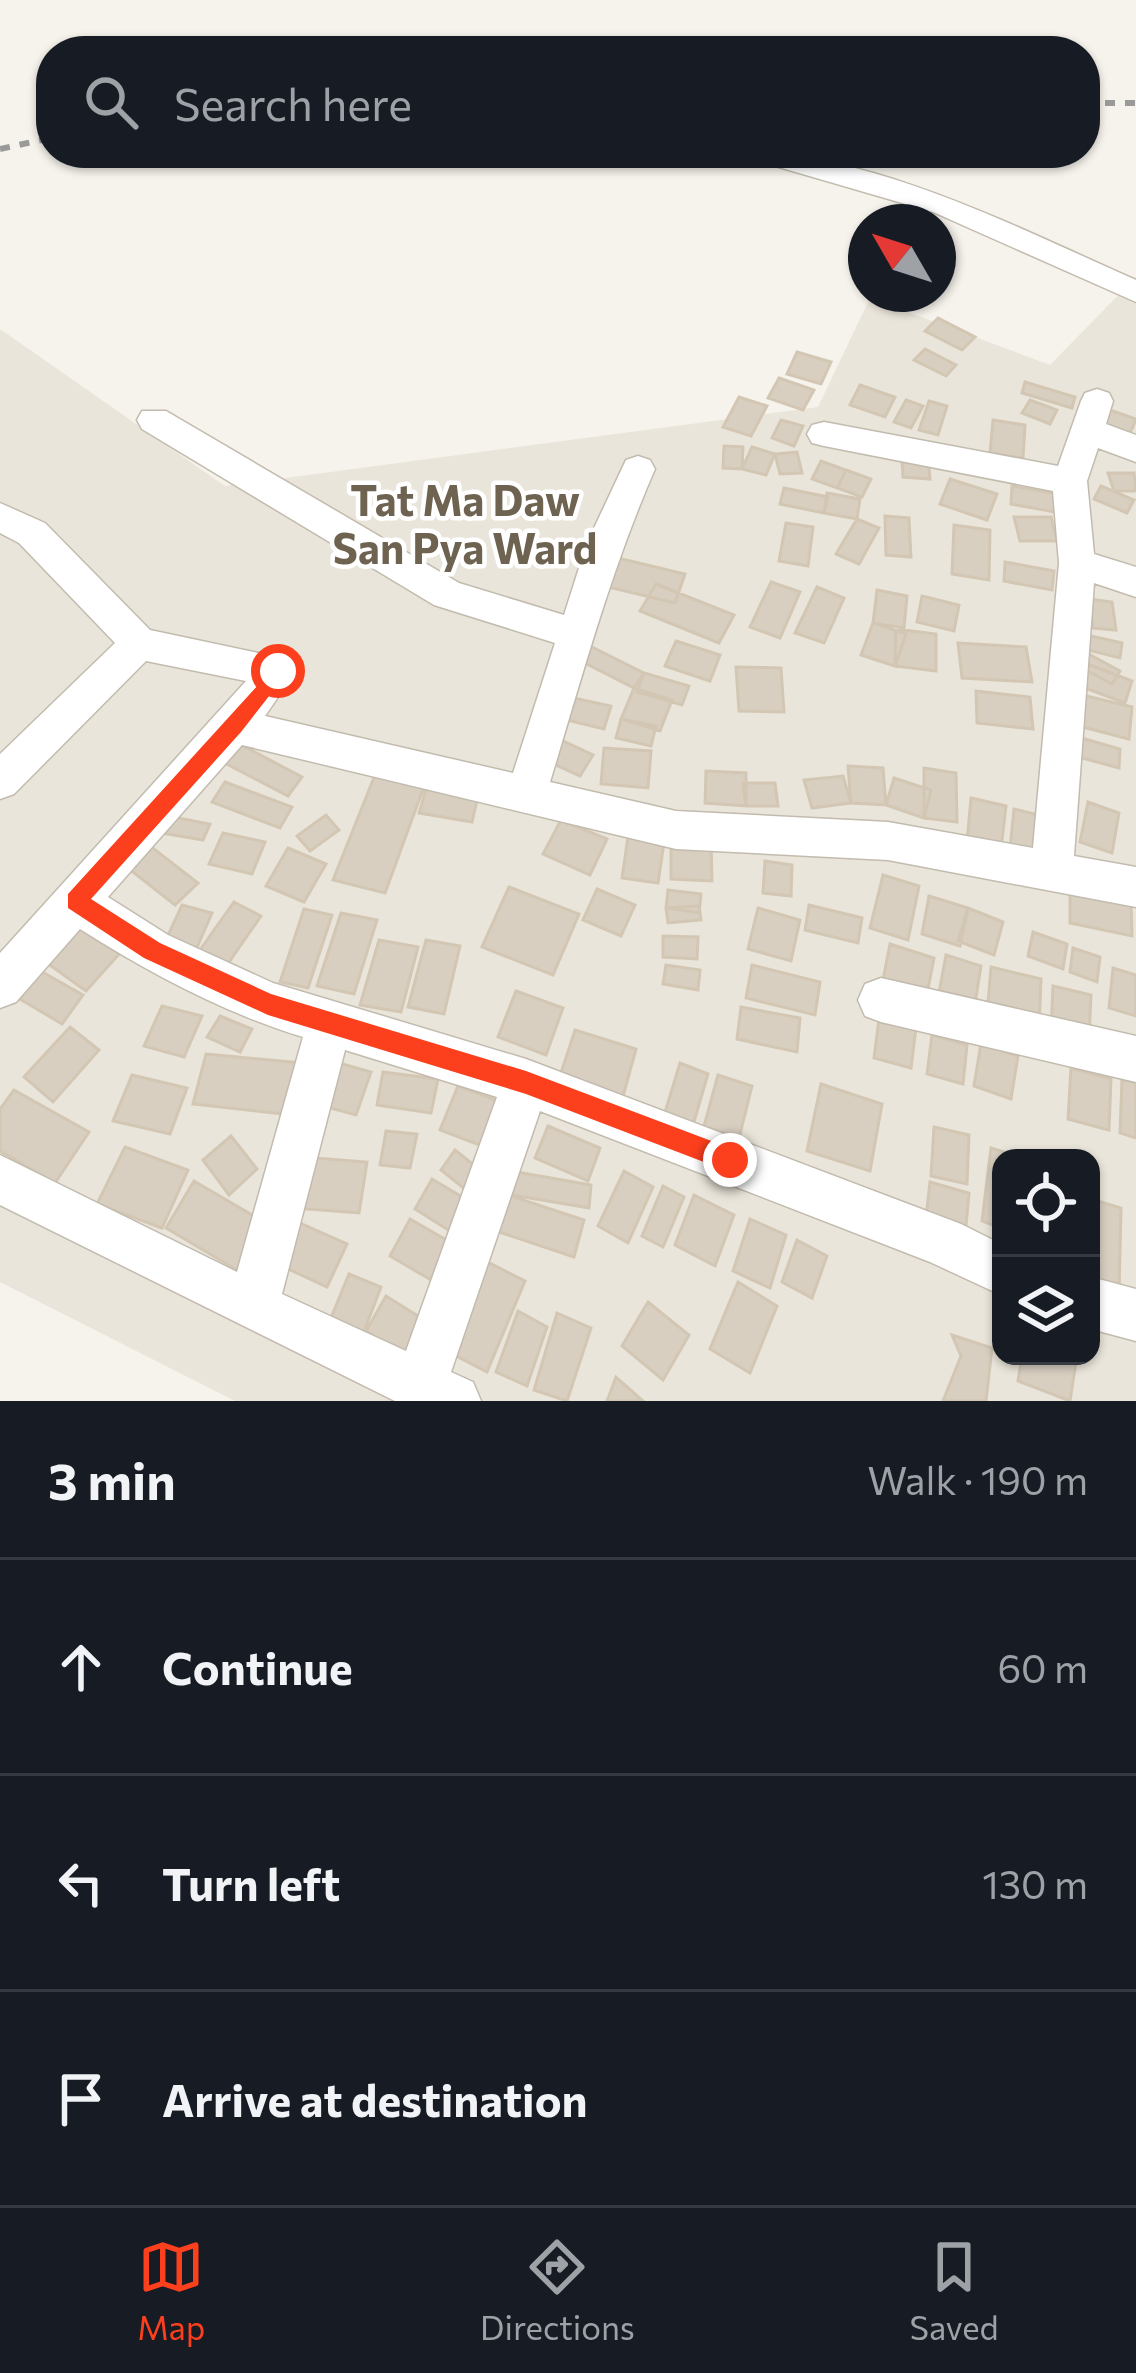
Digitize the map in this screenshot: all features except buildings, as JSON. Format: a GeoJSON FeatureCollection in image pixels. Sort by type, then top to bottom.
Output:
{"type":"FeatureCollection","features":[{"type":"Feature","properties":{"kind":"street"},"geometry":{"type":"LineString","coordinates":[[813,168],[944,206],[1136,292]]}},
{"type":"Feature","properties":{"kind":"street"},"geometry":{"type":"LineString","coordinates":[[1052,872],[1077,563],[1070,482],[1091,415],[1136,448]]}},
{"type":"Feature","properties":{"kind":"street"},"geometry":{"type":"LineString","coordinates":[[154,420],[447,594],[580,635]]}},
{"type":"Feature","properties":{"kind":"street"},"geometry":{"type":"LineString","coordinates":[[824,434],[1070,482]]}},
{"type":"Feature","properties":{"kind":"street"},"geometry":{"type":"LineString","coordinates":[[527,792],[580,635],[605,543],[638,469]]}},
{"type":"Feature","properties":{"kind":"street"},"geometry":{"type":"LineString","coordinates":[[0,517],[32,533],[139,644],[278,671],[0,986]]}},
{"type":"Feature","properties":{"kind":"street"},"geometry":{"type":"LineString","coordinates":[[1077,563],[1136,582]]}},
{"type":"Feature","properties":{"kind":"street"},"geometry":{"type":"LineString","coordinates":[[5,767],[139,644]]}},
{"type":"Feature","properties":{"kind":"street"},"geometry":{"type":"LineString","coordinates":[[234,726],[676,830],[889,841],[1136,887]]}},
{"type":"Feature","properties":{"kind":"street"},"geometry":{"type":"LineString","coordinates":[[75,901],[152,950],[215,982],[329,1024],[526,1082],[944,1242],[992,1266]]}},
{"type":"Feature","properties":{"kind":"street"},"geometry":{"type":"LineString","coordinates":[[881,1000],[1136,1059]]}},
{"type":"Feature","properties":{"kind":"street"},"geometry":{"type":"LineString","coordinates":[[253,1306],[329,1024]]}},
{"type":"Feature","properties":{"kind":"street"},"geometry":{"type":"LineString","coordinates":[[0,1178],[437,1393],[526,1082]]}},
{"type":"Feature","properties":{"kind":"street"},"geometry":{"type":"LineString","coordinates":[[1100,1305],[1136,1315]]}},
{"type":"Feature","properties":{"kind":"shaded area"},"geometry":{"type":"Polygon","coordinates":[[[1136,277],[1136,1401],[235,1401],[0,1282],[0,329],[225,486],[818,407],[863,312],[908,312],[1050,365],[1136,277]]]}},
{"type":"Feature","properties":{"kind":"railway"},"geometry":{"type":"LineString","coordinates":[[1100,103],[1136,103]]}},
{"type":"Feature","properties":{"kind":"railway"},"geometry":{"type":"LineString","coordinates":[[0,149],[36,141]]}},
{"type":"Feature","properties":{"kind":"district","name":"Tat Ma Daw San Pya Ward"},"geometry":{"type":"Point","coordinates":[465,525]}},
{"type":"Feature","properties":{"kind":"route"},"geometry":{"type":"LineString","coordinates":[[278,671],[75,901],[152,950],[268,1004],[526,1082],[730,1160]]}}]}
